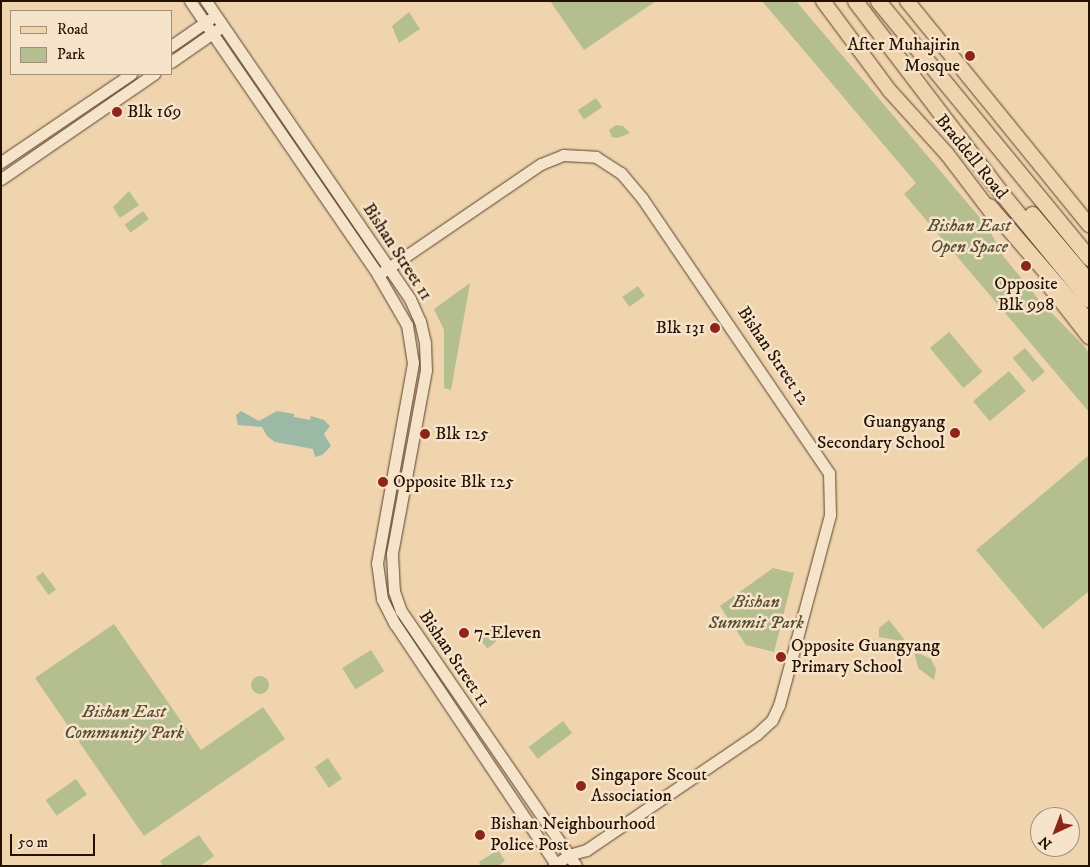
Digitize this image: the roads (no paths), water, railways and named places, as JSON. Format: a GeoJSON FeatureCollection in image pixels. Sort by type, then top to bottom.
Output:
{"type":"FeatureCollection","features":[{"type":"Feature","properties":{"kind":"highway","name":"Braddell Road"},"geometry":{"type":"LineString","coordinates":[[855,1],[1089,300]]}},
{"type":"Feature","properties":{"kind":"highway","name":"Braddell Road"},"geometry":{"type":"LineString","coordinates":[[878,1],[1089,258]]}},
{"type":"Feature","properties":{"kind":"highway"},"geometry":{"type":"LineString","coordinates":[[987,172],[1008,185],[1089,282]]}},
{"type":"Feature","properties":{"kind":"highway"},"geometry":{"type":"LineString","coordinates":[[989,206],[1089,322]]}},
{"type":"Feature","properties":{"kind":"main road","name":"Braddell Road"},"geometry":{"type":"LineString","coordinates":[[823,1],[889,90],[989,206],[1089,337]]}},
{"type":"Feature","properties":{"kind":"main road"},"geometry":{"type":"LineString","coordinates":[[907,1],[1089,224]]}},
{"type":"Feature","properties":{"kind":"street","name":"Bishan Street 11"},"geometry":{"type":"LineString","coordinates":[[190,1],[420,321],[425,343],[426,370],[392,554],[394,591],[401,611],[576,866]]}},
{"type":"Feature","properties":{"kind":"street","name":"Bishan Street 11"},"geometry":{"type":"LineString","coordinates":[[206,1],[383,272],[407,325],[413,363],[377,563],[382,599],[394,624],[555,865]]}},
{"type":"Feature","properties":{"kind":"street"},"geometry":{"type":"LineString","coordinates":[[172,45],[215,15]]}},
{"type":"Feature","properties":{"kind":"street"},"geometry":{"type":"LineString","coordinates":[[172,61],[223,26]]}},
{"type":"Feature","properties":{"kind":"street"},"geometry":{"type":"LineString","coordinates":[[1,162],[130,75]]}},
{"type":"Feature","properties":{"kind":"street"},"geometry":{"type":"LineString","coordinates":[[1,179],[153,75]]}},
{"type":"Feature","properties":{"kind":"street","name":"Bishan Street 12"},"geometry":{"type":"LineString","coordinates":[[383,272],[541,164],[563,155],[596,157],[621,173],[642,198],[829,473],[830,515],[780,705],[772,720],[757,734],[586,850],[569,856],[555,865]]}},
{"type":"Feature","properties":{"kind":"street","name":"Bishan Street 12"},"geometry":{"type":"LineString","coordinates":[[576,866],[586,850]]}},
{"type":"Feature","properties":{"kind":"place","name":"After Muhajirin Mosque"},"geometry":{"type":"Point","coordinates":[970,56]}},
{"type":"Feature","properties":{"kind":"place","name":"Blk 169"},"geometry":{"type":"Point","coordinates":[117,112]}},
{"type":"Feature","properties":{"kind":"place","name":"Opposite Blk 998"},"geometry":{"type":"Point","coordinates":[1026,266]}},
{"type":"Feature","properties":{"kind":"place","name":"Blk 131"},"geometry":{"type":"Point","coordinates":[715,328]}},
{"type":"Feature","properties":{"kind":"place","name":"Guangyang Secondary School"},"geometry":{"type":"Point","coordinates":[955,433]}},
{"type":"Feature","properties":{"kind":"place","name":"Blk 125"},"geometry":{"type":"Point","coordinates":[425,434]}},
{"type":"Feature","properties":{"kind":"place","name":"Opposite Blk 125"},"geometry":{"type":"Point","coordinates":[383,482]}},
{"type":"Feature","properties":{"kind":"place","name":"7-Eleven"},"geometry":{"type":"Point","coordinates":[464,633]}},
{"type":"Feature","properties":{"kind":"place","name":"Opposite Guangyang Primary School"},"geometry":{"type":"Point","coordinates":[781,657]}},
{"type":"Feature","properties":{"kind":"place","name":"Singapore Scout Association"},"geometry":{"type":"Point","coordinates":[581,786]}},
{"type":"Feature","properties":{"kind":"place","name":"Bishan Neighbourhood Police Post"},"geometry":{"type":"Point","coordinates":[480,835]}},
{"type":"Feature","properties":{"kind":"park label","name":"Bishan East Open Space"},"geometry":{"type":"Point","coordinates":[969,237]}},
{"type":"Feature","properties":{"kind":"park label","name":"Bishan Summit Park"},"geometry":{"type":"Point","coordinates":[756,613]}},
{"type":"Feature","properties":{"kind":"park label","name":"Bishan East Community Park"},"geometry":{"type":"Point","coordinates":[124,723]}}]}
